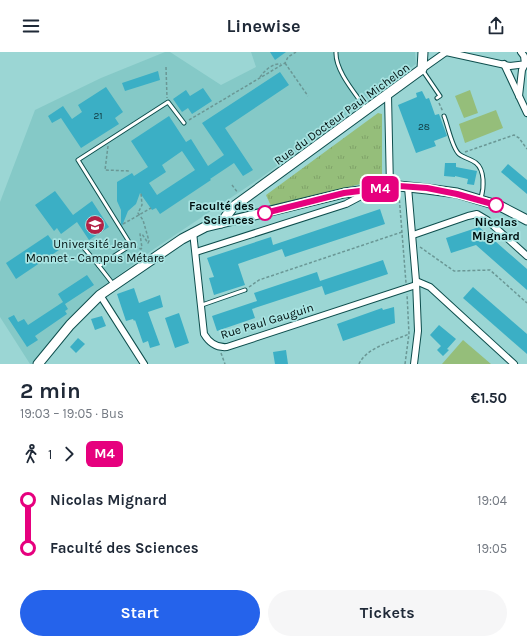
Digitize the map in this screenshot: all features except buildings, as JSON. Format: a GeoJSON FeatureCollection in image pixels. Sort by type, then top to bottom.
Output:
{"type":"FeatureCollection","features":[{"type":"Feature","properties":{"kind":"street"},"geometry":{"type":"LineString","coordinates":[[422,69],[423,52]]}},
{"type":"Feature","properties":{"kind":"street","name":"Rue du Docteur Paul Michelon"},"geometry":{"type":"LineString","coordinates":[[221,223],[242,198],[388,95],[446,52],[510,66],[526,64]]}},
{"type":"Feature","properties":{"kind":"street"},"geometry":{"type":"LineString","coordinates":[[519,96],[522,70],[526,64],[524,56],[521,52]]}},
{"type":"Feature","properties":{"kind":"street"},"geometry":{"type":"LineString","coordinates":[[504,64],[527,113]]}},
{"type":"Feature","properties":{"kind":"street"},"geometry":{"type":"LineString","coordinates":[[388,95],[399,187],[414,242],[418,331],[414,364]]}},
{"type":"Feature","properties":{"kind":"street"},"geometry":{"type":"LineString","coordinates":[[38,364],[70,324],[100,295],[194,232],[206,226],[344,193],[399,187],[457,194],[481,200],[500,206],[527,220]]}},
{"type":"Feature","properties":{"kind":"street"},"geometry":{"type":"LineString","coordinates":[[196,252],[346,204],[369,190]]}},
{"type":"Feature","properties":{"kind":"street","name":"Rue du Docteur Paul Michelon"},"geometry":{"type":"LineString","coordinates":[[235,219],[242,198]]}},
{"type":"Feature","properties":{"kind":"street"},"geometry":{"type":"LineString","coordinates":[[413,235],[478,214],[487,220],[527,256]]}},
{"type":"Feature","properties":{"kind":"street","name":"Rue Paul Gauguin"},"geometry":{"type":"LineString","coordinates":[[194,232],[204,334],[210,342],[219,347],[227,347],[406,288],[416,283]]}},
{"type":"Feature","properties":{"kind":"street"},"geometry":{"type":"LineString","coordinates":[[416,283],[430,287],[514,364]]}},
{"type":"Feature","properties":{"kind":"street"},"geometry":{"type":"LineString","coordinates":[[100,295],[144,364]]}},
{"type":"Feature","properties":{"kind":"lane"},"geometry":{"type":"LineString","coordinates":[[336,52],[339,68],[367,110]]}},
{"type":"Feature","properties":{"kind":"lane"},"geometry":{"type":"LineString","coordinates":[[422,69],[440,96],[437,98]]}},
{"type":"Feature","properties":{"kind":"lane"},"geometry":{"type":"LineString","coordinates":[[99,266],[132,245],[78,160],[168,102],[184,124]]}},
{"type":"Feature","properties":{"kind":"lane"},"geometry":{"type":"LineString","coordinates":[[444,116],[455,148],[459,154],[476,163],[482,172],[483,192],[481,200]]}},
{"type":"Feature","properties":{"kind":"lane"},"geometry":{"type":"LineString","coordinates":[[84,248],[114,285]]}},
{"type":"Feature","properties":{"kind":"lane"},"geometry":{"type":"LineString","coordinates":[[202,306],[245,290]]}},
{"type":"Feature","properties":{"kind":"path"},"geometry":{"type":"LineString","coordinates":[[184,124],[282,64],[288,57],[296,52]]}},
{"type":"Feature","properties":{"kind":"path"},"geometry":{"type":"LineString","coordinates":[[284,62],[308,96]]}},
{"type":"Feature","properties":{"kind":"path"},"geometry":{"type":"LineString","coordinates":[[166,67],[166,95],[168,102]]}},
{"type":"Feature","properties":{"kind":"path"},"geometry":{"type":"LineString","coordinates":[[437,98],[444,116]]}},
{"type":"Feature","properties":{"kind":"path"},"geometry":{"type":"LineString","coordinates":[[459,154],[514,135],[520,138],[527,149]]}},
{"type":"Feature","properties":{"kind":"path"},"geometry":{"type":"LineString","coordinates":[[109,140],[105,170],[129,171]]}},
{"type":"Feature","properties":{"kind":"path"},"geometry":{"type":"LineString","coordinates":[[232,185],[242,198]]}},
{"type":"Feature","properties":{"kind":"path"},"geometry":{"type":"LineString","coordinates":[[399,187],[409,334],[405,364]]}},
{"type":"Feature","properties":{"kind":"path"},"geometry":{"type":"LineString","coordinates":[[132,245],[141,249],[142,248],[140,234],[142,234],[148,243],[149,242],[143,220],[139,215],[138,210],[142,202],[141,194]]}},
{"type":"Feature","properties":{"kind":"path"},"geometry":{"type":"LineString","coordinates":[[120,226],[150,208]]}},
{"type":"Feature","properties":{"kind":"path"},"geometry":{"type":"LineString","coordinates":[[245,290],[259,280],[402,232]]}},
{"type":"Feature","properties":{"kind":"path"},"geometry":{"type":"LineString","coordinates":[[414,242],[454,271],[490,270],[527,303]]}},
{"type":"Feature","properties":{"kind":"path"},"geometry":{"type":"LineString","coordinates":[[359,364],[362,357],[369,352],[418,331]]}},
{"type":"Feature","properties":{"kind":"path"},"geometry":{"type":"LineString","coordinates":[[219,347],[225,364]]}},
{"type":"Feature","properties":{"kind":"shaded area","name":"Université Jean Monnet - Campus Métare"},"geometry":{"type":"Polygon","coordinates":[[[165,52],[170,52],[221,85],[256,67],[251,52],[415,52],[416,64],[259,179],[154,249],[96,292],[32,364],[30,364],[0,317],[0,202],[35,110],[101,78],[165,52]]]}},
{"type":"Feature","properties":{"kind":"green space"},"geometry":{"type":"Polygon","coordinates":[[[470,90],[478,113],[464,118],[455,96],[470,90]]]}},
{"type":"Feature","properties":{"kind":"green space"},"geometry":{"type":"Polygon","coordinates":[[[496,110],[503,128],[465,143],[459,124],[496,110]]]}},
{"type":"Feature","properties":{"kind":"green space"},"geometry":{"type":"Polygon","coordinates":[[[378,113],[382,114],[382,184],[365,183],[271,206],[266,195],[378,113]]]}},
{"type":"Feature","properties":{"kind":"green space"},"geometry":{"type":"Polygon","coordinates":[[[463,340],[491,364],[442,364],[463,340]]]}},
{"type":"Feature","properties":{"kind":"bus line","name":"M4"},"geometry":{"type":"LineString","coordinates":[[265,213],[344,193],[399,186],[427,188],[457,194],[496,205]]}},
{"type":"Feature","properties":{"kind":"place","name":"Nicolas Mignard"},"geometry":{"type":"Point","coordinates":[496,205]}},
{"type":"Feature","properties":{"kind":"place","name":"Faculté des Sciences"},"geometry":{"type":"Point","coordinates":[265,213]}},
{"type":"Feature","properties":{"kind":"place","name":"Université Jean Monnet - Campus Métare"},"geometry":{"type":"Point","coordinates":[95,225]}}]}
